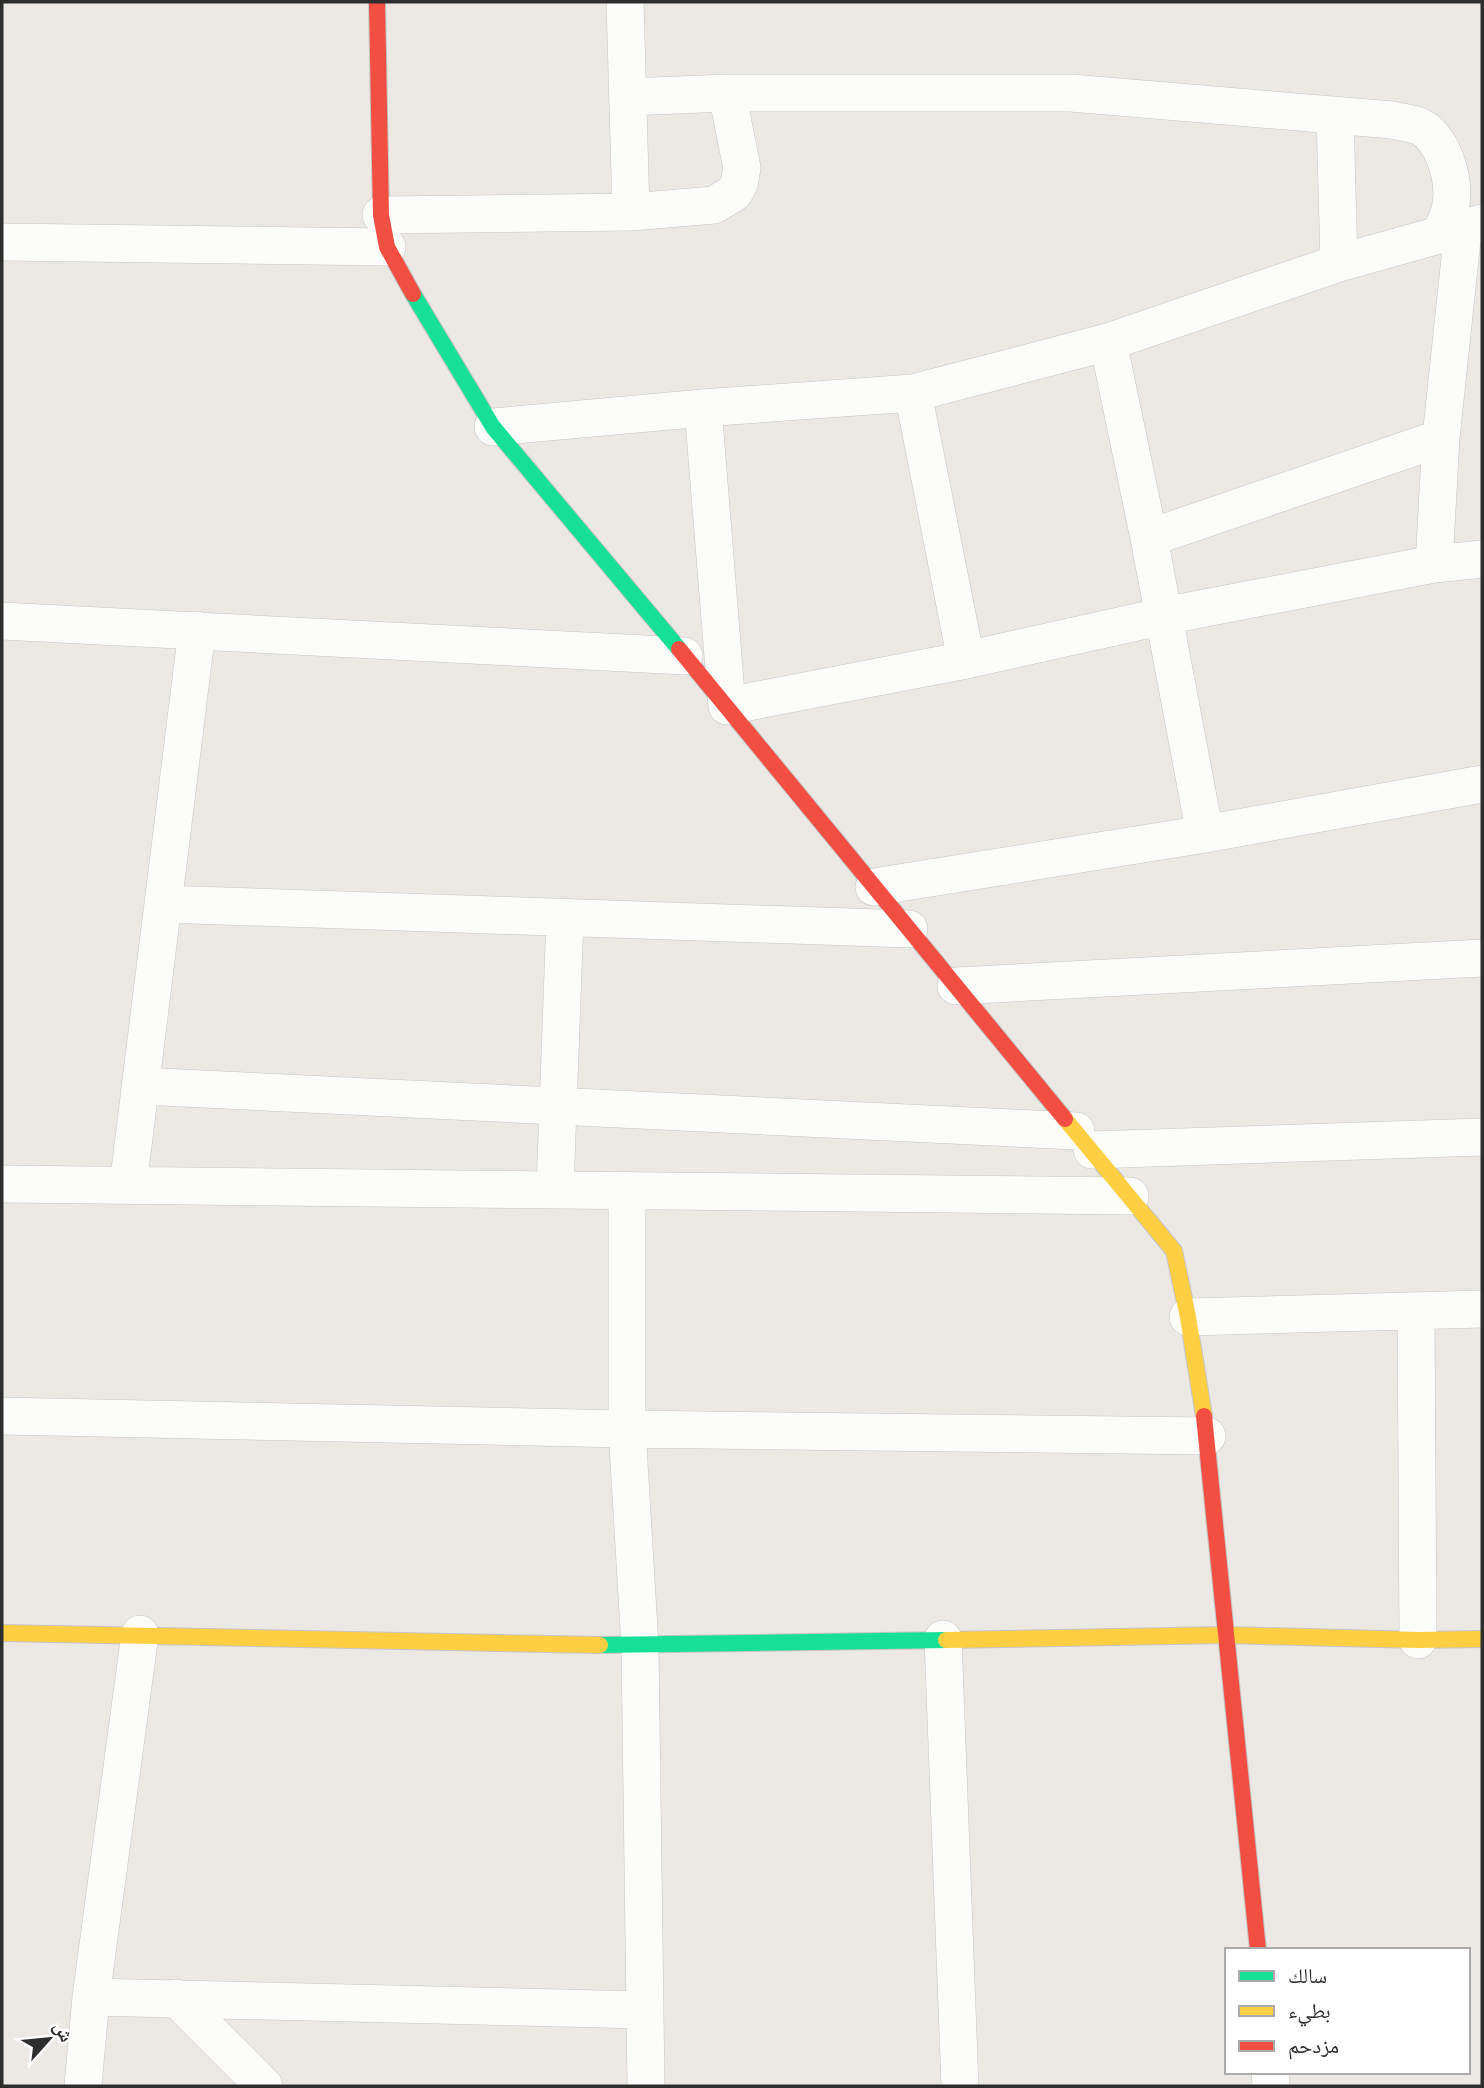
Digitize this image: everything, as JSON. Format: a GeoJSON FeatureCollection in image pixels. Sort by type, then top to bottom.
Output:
{"type":"FeatureCollection","features":[{"type":"Feature","properties":{"kind":"street"},"geometry":{"type":"LineString","coordinates":[[377,2],[384,231],[429,322],[493,426],[727,706],[1174,1251],[1208,1436],[1258,1948]]}},
{"type":"Feature","properties":{"kind":"street"},"geometry":{"type":"LineString","coordinates":[[625,2],[631,212]]}},
{"type":"Feature","properties":{"kind":"street"},"geometry":{"type":"LineString","coordinates":[[2,242],[384,231],[714,205],[734,193],[742,168],[727,93]]}},
{"type":"Feature","properties":{"kind":"street"},"geometry":{"type":"LineString","coordinates":[[628,97],[727,93],[1071,93],[1392,120],[1418,126],[1432,136],[1440,148],[1452,190],[1451,206],[1462,229],[1441,438],[1434,564]]}},
{"type":"Feature","properties":{"kind":"street"},"geometry":{"type":"LineString","coordinates":[[1335,115],[1339,263]]}},
{"type":"Feature","properties":{"kind":"street"},"geometry":{"type":"LineString","coordinates":[[493,426],[913,393],[1108,342],[1339,263],[1462,229]]}},
{"type":"Feature","properties":{"kind":"street"},"geometry":{"type":"LineString","coordinates":[[1108,342],[1149,538],[1205,834]]}},
{"type":"Feature","properties":{"kind":"street"},"geometry":{"type":"LineString","coordinates":[[913,393],[966,660]]}},
{"type":"Feature","properties":{"kind":"street"},"geometry":{"type":"LineString","coordinates":[[703,408],[727,706]]}},
{"type":"Feature","properties":{"kind":"street"},"geometry":{"type":"LineString","coordinates":[[1149,538],[1441,438]]}},
{"type":"Feature","properties":{"kind":"street"},"geometry":{"type":"LineString","coordinates":[[727,706],[966,660],[1164,616],[1434,564],[1482,559]]}},
{"type":"Feature","properties":{"kind":"street"},"geometry":{"type":"LineString","coordinates":[[2,621],[684,656]]}},
{"type":"Feature","properties":{"kind":"street"},"geometry":{"type":"LineString","coordinates":[[128,1186],[197,630]]}},
{"type":"Feature","properties":{"kind":"street"},"geometry":{"type":"LineString","coordinates":[[874,887],[1205,834],[1482,784]]}},
{"type":"Feature","properties":{"kind":"street"},"geometry":{"type":"LineString","coordinates":[[163,904],[909,929]]}},
{"type":"Feature","properties":{"kind":"street"},"geometry":{"type":"LineString","coordinates":[[555,1189],[565,918]]}},
{"type":"Feature","properties":{"kind":"street"},"geometry":{"type":"LineString","coordinates":[[956,986],[1482,958]]}},
{"type":"Feature","properties":{"kind":"street"},"geometry":{"type":"LineString","coordinates":[[140,1086],[558,1107],[1084,1140],[1482,1137]]}},
{"type":"Feature","properties":{"kind":"street"},"geometry":{"type":"LineString","coordinates":[[2,1184],[1130,1196]]}},
{"type":"Feature","properties":{"kind":"street"},"geometry":{"type":"LineString","coordinates":[[627,1190],[627,1429],[640,1646],[646,2086]]}},
{"type":"Feature","properties":{"kind":"street"},"geometry":{"type":"LineString","coordinates":[[1188,1317],[1482,1309]]}},
{"type":"Feature","properties":{"kind":"street"},"geometry":{"type":"LineString","coordinates":[[1416,1312],[1418,1640]]}},
{"type":"Feature","properties":{"kind":"street"},"geometry":{"type":"LineString","coordinates":[[2,1416],[627,1429],[1208,1436]]}},
{"type":"Feature","properties":{"kind":"street"},"geometry":{"type":"LineString","coordinates":[[2,1633],[640,1646],[1227,1635],[1482,1639]]}},
{"type":"Feature","properties":{"kind":"street"},"geometry":{"type":"LineString","coordinates":[[83,2086],[91,1997],[140,1634]]}},
{"type":"Feature","properties":{"kind":"street"},"geometry":{"type":"LineString","coordinates":[[943,1639],[960,2086]]}},
{"type":"Feature","properties":{"kind":"street"},"geometry":{"type":"LineString","coordinates":[[91,1997],[644,2010]]}},
{"type":"Feature","properties":{"kind":"street"},"geometry":{"type":"LineString","coordinates":[[176,1998],[264,2086]]}},
{"type":"Feature","properties":{"kind":"traffic: fast"},"geometry":{"type":"LineString","coordinates":[[413,294],[493,427],[679,649]]}},
{"type":"Feature","properties":{"kind":"traffic: fast"},"geometry":{"type":"LineString","coordinates":[[600,1645],[946,1640]]}},
{"type":"Feature","properties":{"kind":"traffic: slow"},"geometry":{"type":"LineString","coordinates":[[1065,1119],[1174,1251],[1204,1416]]}},
{"type":"Feature","properties":{"kind":"traffic: slow"},"geometry":{"type":"LineString","coordinates":[[2,1633],[600,1645]]}},
{"type":"Feature","properties":{"kind":"traffic: slow"},"geometry":{"type":"LineString","coordinates":[[946,1640],[1227,1635],[1482,1639]]}},
{"type":"Feature","properties":{"kind":"traffic: jam"},"geometry":{"type":"LineString","coordinates":[[377,2],[381,215],[387,247],[413,294]]}},
{"type":"Feature","properties":{"kind":"traffic: jam"},"geometry":{"type":"LineString","coordinates":[[679,649],[1065,1119]]}},
{"type":"Feature","properties":{"kind":"traffic: jam"},"geometry":{"type":"LineString","coordinates":[[1204,1416],[1258,1948]]}}]}
